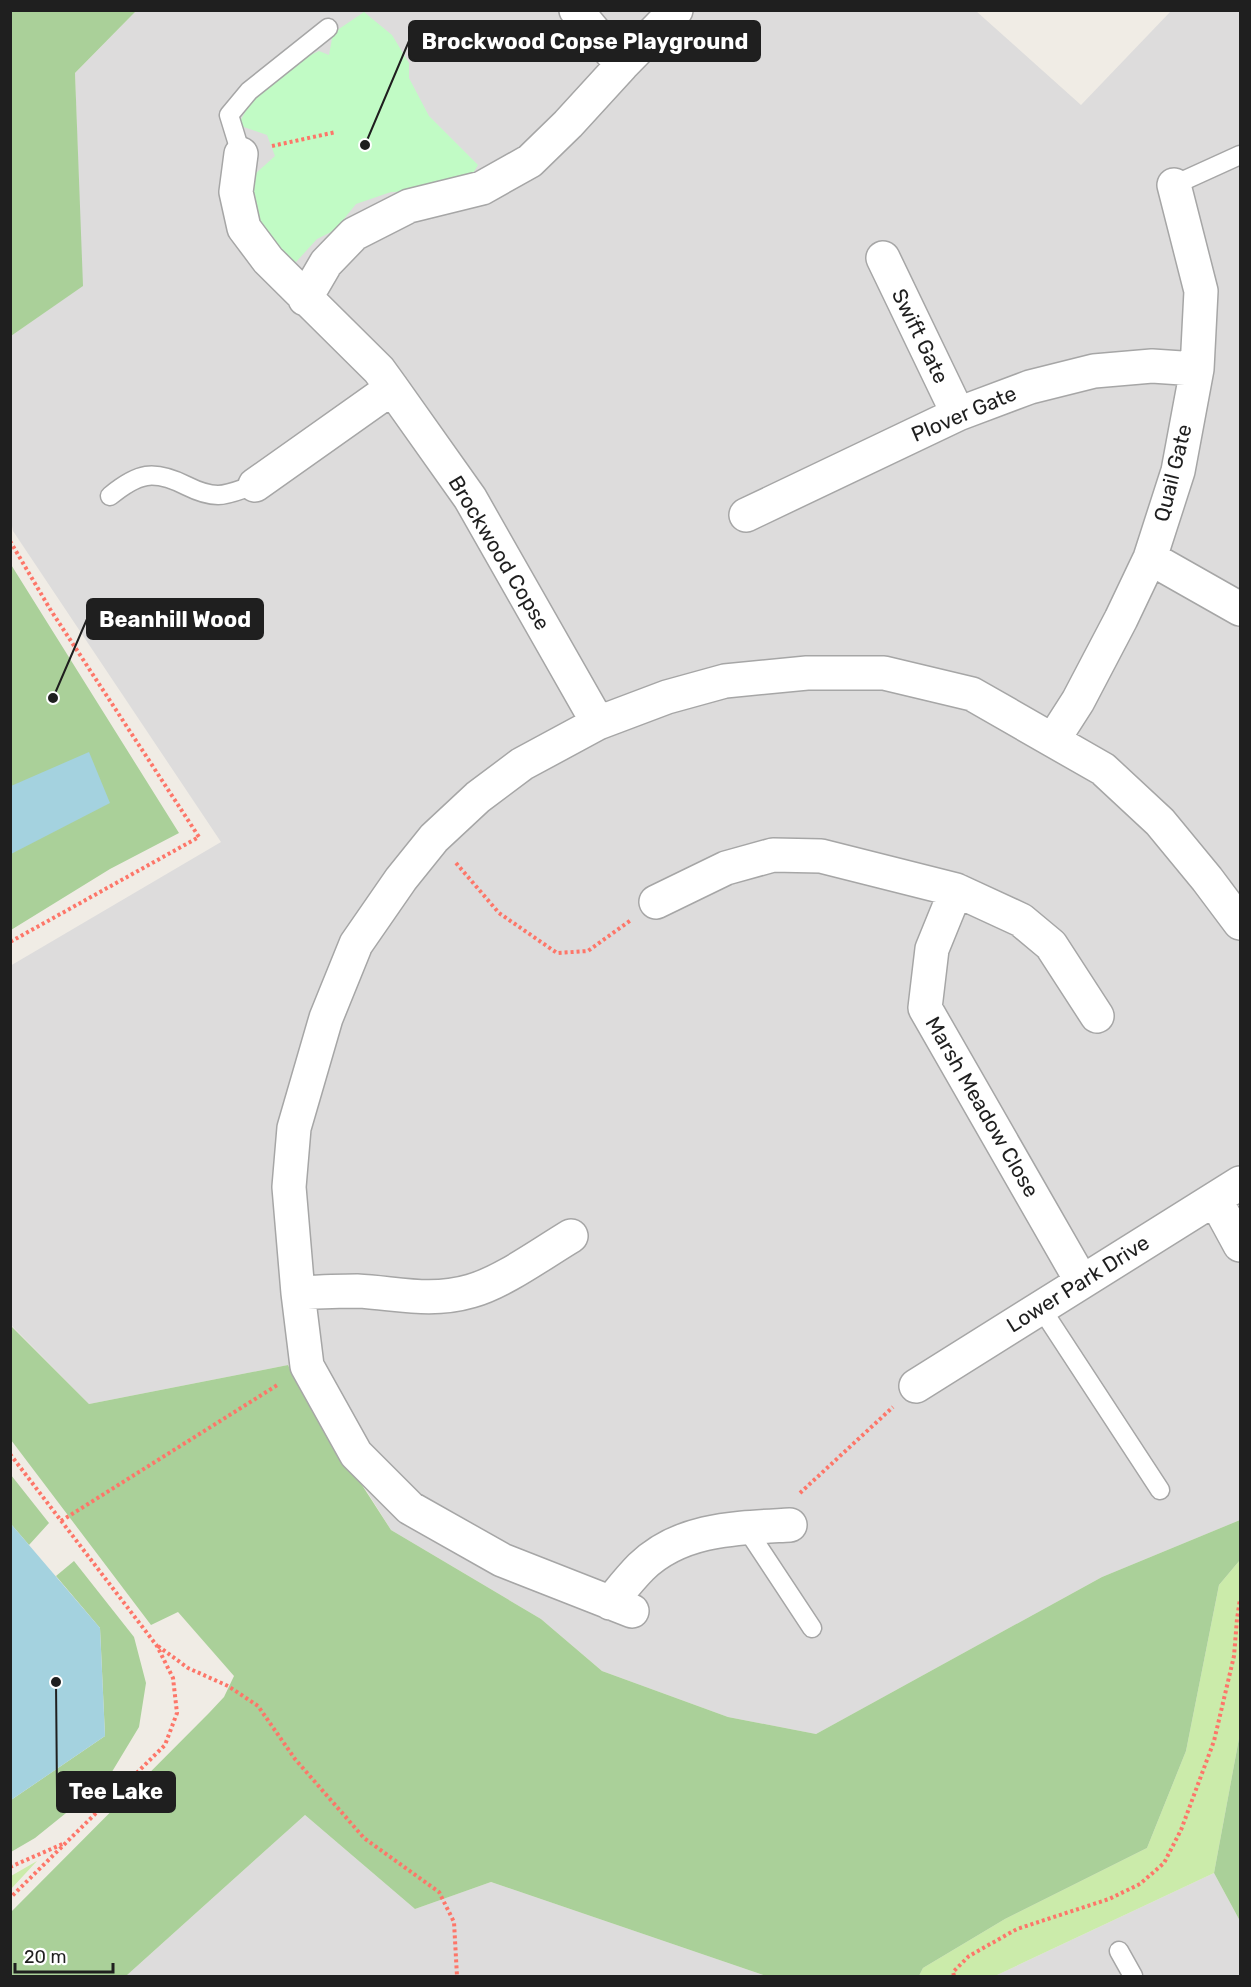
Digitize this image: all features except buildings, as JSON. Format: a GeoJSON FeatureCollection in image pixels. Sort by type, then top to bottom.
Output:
{"type":"FeatureCollection","features":[{"type":"Feature","properties":{"kind":"street"},"geometry":{"type":"LineString","coordinates":[[576,10],[622,64]]}},
{"type":"Feature","properties":{"kind":"street"},"geometry":{"type":"LineString","coordinates":[[305,299],[326,263],[354,234],[409,206],[482,188],[530,161],[676,10]]}},
{"type":"Feature","properties":{"kind":"street","name":"Brockwood Copse"},"geometry":{"type":"LineString","coordinates":[[242,154],[236,192],[244,228],[268,260],[379,370],[392,388],[470,498],[598,723]]}},
{"type":"Feature","properties":{"kind":"street","name":"Quail Gate"},"geometry":{"type":"LineString","coordinates":[[1053,740],[1078,701],[1150,558],[1178,471],[1197,369],[1201,291],[1174,185]]}},
{"type":"Feature","properties":{"kind":"street","name":"Swift Gate"},"geometry":{"type":"LineString","coordinates":[[882,258],[958,414]]}},
{"type":"Feature","properties":{"kind":"street","name":"Plover Gate"},"geometry":{"type":"LineString","coordinates":[[746,515],[958,414],[1030,387],[1094,371],[1152,366],[1197,369]]}},
{"type":"Feature","properties":{"kind":"street"},"geometry":{"type":"LineString","coordinates":[[255,485],[392,388]]}},
{"type":"Feature","properties":{"kind":"street"},"geometry":{"type":"LineString","coordinates":[[1150,558],[1240,609]]}},
{"type":"Feature","properties":{"kind":"street"},"geometry":{"type":"LineString","coordinates":[[790,1526],[722,1529],[675,1543],[641,1567],[621,1607],[502,1560],[410,1508],[356,1454],[307,1366],[289,1186],[294,1128],[326,1018],[356,944],[401,879],[434,838],[478,797],[522,764],[598,723],[667,697],[725,681],[807,673],[884,674],[972,693],[1103,769],[1160,822],[1240,923]]}},
{"type":"Feature","properties":{"kind":"street"},"geometry":{"type":"LineString","coordinates":[[656,902],[726,868],[773,855],[821,856],[956,890],[1022,920],[1052,945],[1097,1016]]}},
{"type":"Feature","properties":{"kind":"street","name":"Marsh Meadow Close"},"geometry":{"type":"LineString","coordinates":[[956,890],[932,949],[925,1008],[1082,1282]]}},
{"type":"Feature","properties":{"kind":"street"},"geometry":{"type":"LineString","coordinates":[[1228,1191],[1240,1245]]}},
{"type":"Feature","properties":{"kind":"street","name":"Lower Park Drive"},"geometry":{"type":"LineString","coordinates":[[916,1386],[1228,1191]]}},
{"type":"Feature","properties":{"kind":"street"},"geometry":{"type":"LineString","coordinates":[[298,1293],[358,1291],[420,1298],[472,1291],[495,1281],[571,1236]]}},
{"type":"Feature","properties":{"kind":"lane"},"geometry":{"type":"LineString","coordinates":[[242,154],[229,115],[249,91],[328,28]]}},
{"type":"Feature","properties":{"kind":"lane"},"geometry":{"type":"LineString","coordinates":[[1174,185],[1240,155]]}},
{"type":"Feature","properties":{"kind":"lane"},"geometry":{"type":"LineString","coordinates":[[110,496],[129,480],[148,474],[179,482],[203,493],[220,495],[255,485]]}},
{"type":"Feature","properties":{"kind":"lane"},"geometry":{"type":"LineString","coordinates":[[1041,1308],[1160,1490]]}},
{"type":"Feature","properties":{"kind":"lane"},"geometry":{"type":"LineString","coordinates":[[746,1528],[812,1628]]}},
{"type":"Feature","properties":{"kind":"lane"},"geometry":{"type":"LineString","coordinates":[[1119,1951],[1132,1977]]}},
{"type":"Feature","properties":{"kind":"path"},"geometry":{"type":"LineString","coordinates":[[242,154],[336,132]]}},
{"type":"Feature","properties":{"kind":"path"},"geometry":{"type":"LineString","coordinates":[[10,541],[50,609],[200,837],[10,942]]}},
{"type":"Feature","properties":{"kind":"path"},"geometry":{"type":"LineString","coordinates":[[434,838],[499,913],[558,953],[588,951],[656,902]]}},
{"type":"Feature","properties":{"kind":"path"},"geometry":{"type":"LineString","coordinates":[[61,1521],[307,1366]]}},
{"type":"Feature","properties":{"kind":"path"},"geometry":{"type":"LineString","coordinates":[[790,1526],[791,1500],[916,1386]]}},
{"type":"Feature","properties":{"kind":"path"},"geometry":{"type":"LineString","coordinates":[[10,1454],[157,1646],[173,1678],[177,1713],[165,1745],[10,1898]]}},
{"type":"Feature","properties":{"kind":"path"},"geometry":{"type":"LineString","coordinates":[[954,1977],[953,1972],[969,1956],[1017,1929],[1109,1899],[1140,1884],[1164,1863],[1181,1830],[1214,1741],[1234,1656],[1240,1599]]}},
{"type":"Feature","properties":{"kind":"path"},"geometry":{"type":"LineString","coordinates":[[157,1646],[188,1668],[228,1686],[258,1706],[295,1759],[364,1838],[439,1892],[454,1922],[457,1977]]}},
{"type":"Feature","properties":{"kind":"path"},"geometry":{"type":"LineString","coordinates":[[10,1867],[67,1842]]}},
{"type":"Feature","properties":{"kind":"shaded area"},"geometry":{"type":"Polygon","coordinates":[[[136,11],[976,11],[1081,105],[1171,11],[1240,11],[1240,1520],[1102,1577],[816,1734],[728,1717],[602,1671],[541,1619],[391,1530],[288,1365],[89,1404],[11,1325],[10,966],[221,842],[13,531],[11,521],[11,336],[82,286],[75,73],[136,11]]]}},
{"type":"Feature","properties":{"kind":"shaded area"},"geometry":{"type":"Polygon","coordinates":[[[305,1815],[415,1909],[491,1882],[766,1976],[126,1976],[305,1815]]]}},
{"type":"Feature","properties":{"kind":"shaded area"},"geometry":{"type":"Polygon","coordinates":[[[1214,1873],[1240,1921],[1240,1976],[995,1976],[1214,1873]]]}},
{"type":"Feature","properties":{"kind":"green space"},"geometry":{"type":"Polygon","coordinates":[[[11,10],[136,11],[75,73],[83,286],[11,336],[11,10]]]}},
{"type":"Feature","properties":{"kind":"green space"},"geometry":{"type":"Polygon","coordinates":[[[364,12],[392,35],[409,63],[409,78],[429,116],[478,165],[469,180],[433,191],[391,192],[356,204],[335,230],[317,239],[296,262],[273,252],[253,229],[251,200],[255,174],[275,156],[267,135],[238,125],[249,105],[275,72],[319,51],[329,55],[333,33],[364,12]]]}},
{"type":"Feature","properties":{"kind":"green space"},"geometry":{"type":"Polygon","coordinates":[[[10,563],[179,833],[110,869],[11,930],[10,563]]]}},
{"type":"Feature","properties":{"kind":"green space"},"geometry":{"type":"Polygon","coordinates":[[[10,1325],[89,1404],[288,1365],[300,1389],[391,1530],[541,1619],[602,1671],[728,1717],[816,1734],[1102,1577],[1240,1520],[1240,1560],[1219,1585],[1186,1751],[1147,1848],[1005,1919],[923,1968],[919,1976],[766,1976],[491,1882],[415,1909],[305,1815],[126,1976],[11,1976],[11,1912],[209,1713],[224,1697],[234,1676],[178,1612],[151,1625],[11,1440],[10,1325]]]}},
{"type":"Feature","properties":{"kind":"green space"},"geometry":{"type":"Polygon","coordinates":[[[11,1475],[49,1523],[29,1545],[11,1524],[11,1475]]]}},
{"type":"Feature","properties":{"kind":"green space"},"geometry":{"type":"Polygon","coordinates":[[[1240,1560],[1240,1733],[1214,1873],[995,1976],[919,1976],[923,1968],[1005,1919],[1147,1848],[1186,1751],[1219,1585],[1240,1560]]]}},
{"type":"Feature","properties":{"kind":"green space"},"geometry":{"type":"Polygon","coordinates":[[[74,1561],[134,1637],[146,1683],[139,1727],[107,1780],[35,1838],[11,1852],[11,1800],[105,1736],[100,1628],[56,1576],[74,1561]]]}},
{"type":"Feature","properties":{"kind":"green space"},"geometry":{"type":"Polygon","coordinates":[[[1240,1733],[1240,1921],[1214,1873],[1240,1733]]]}},
{"type":"Feature","properties":{"kind":"green space"},"geometry":{"type":"Polygon","coordinates":[[[37,1861],[11,1889],[11,1876],[37,1861]]]}},
{"type":"Feature","properties":{"kind":"water"},"geometry":{"type":"Polygon","coordinates":[[[89,752],[110,803],[11,854],[11,786],[89,752]]]}},
{"type":"Feature","properties":{"kind":"water"},"geometry":{"type":"Polygon","coordinates":[[[11,1524],[100,1628],[105,1736],[11,1800],[11,1524]]]}},
{"type":"Feature","properties":{"kind":"place","name":"Brockwood Copse Playground"},"geometry":{"type":"Point","coordinates":[365,145]}},
{"type":"Feature","properties":{"kind":"place","name":"Beanhill Wood"},"geometry":{"type":"Point","coordinates":[53,698]}},
{"type":"Feature","properties":{"kind":"place","name":"Tee Lake"},"geometry":{"type":"Point","coordinates":[56,1682]}}]}
